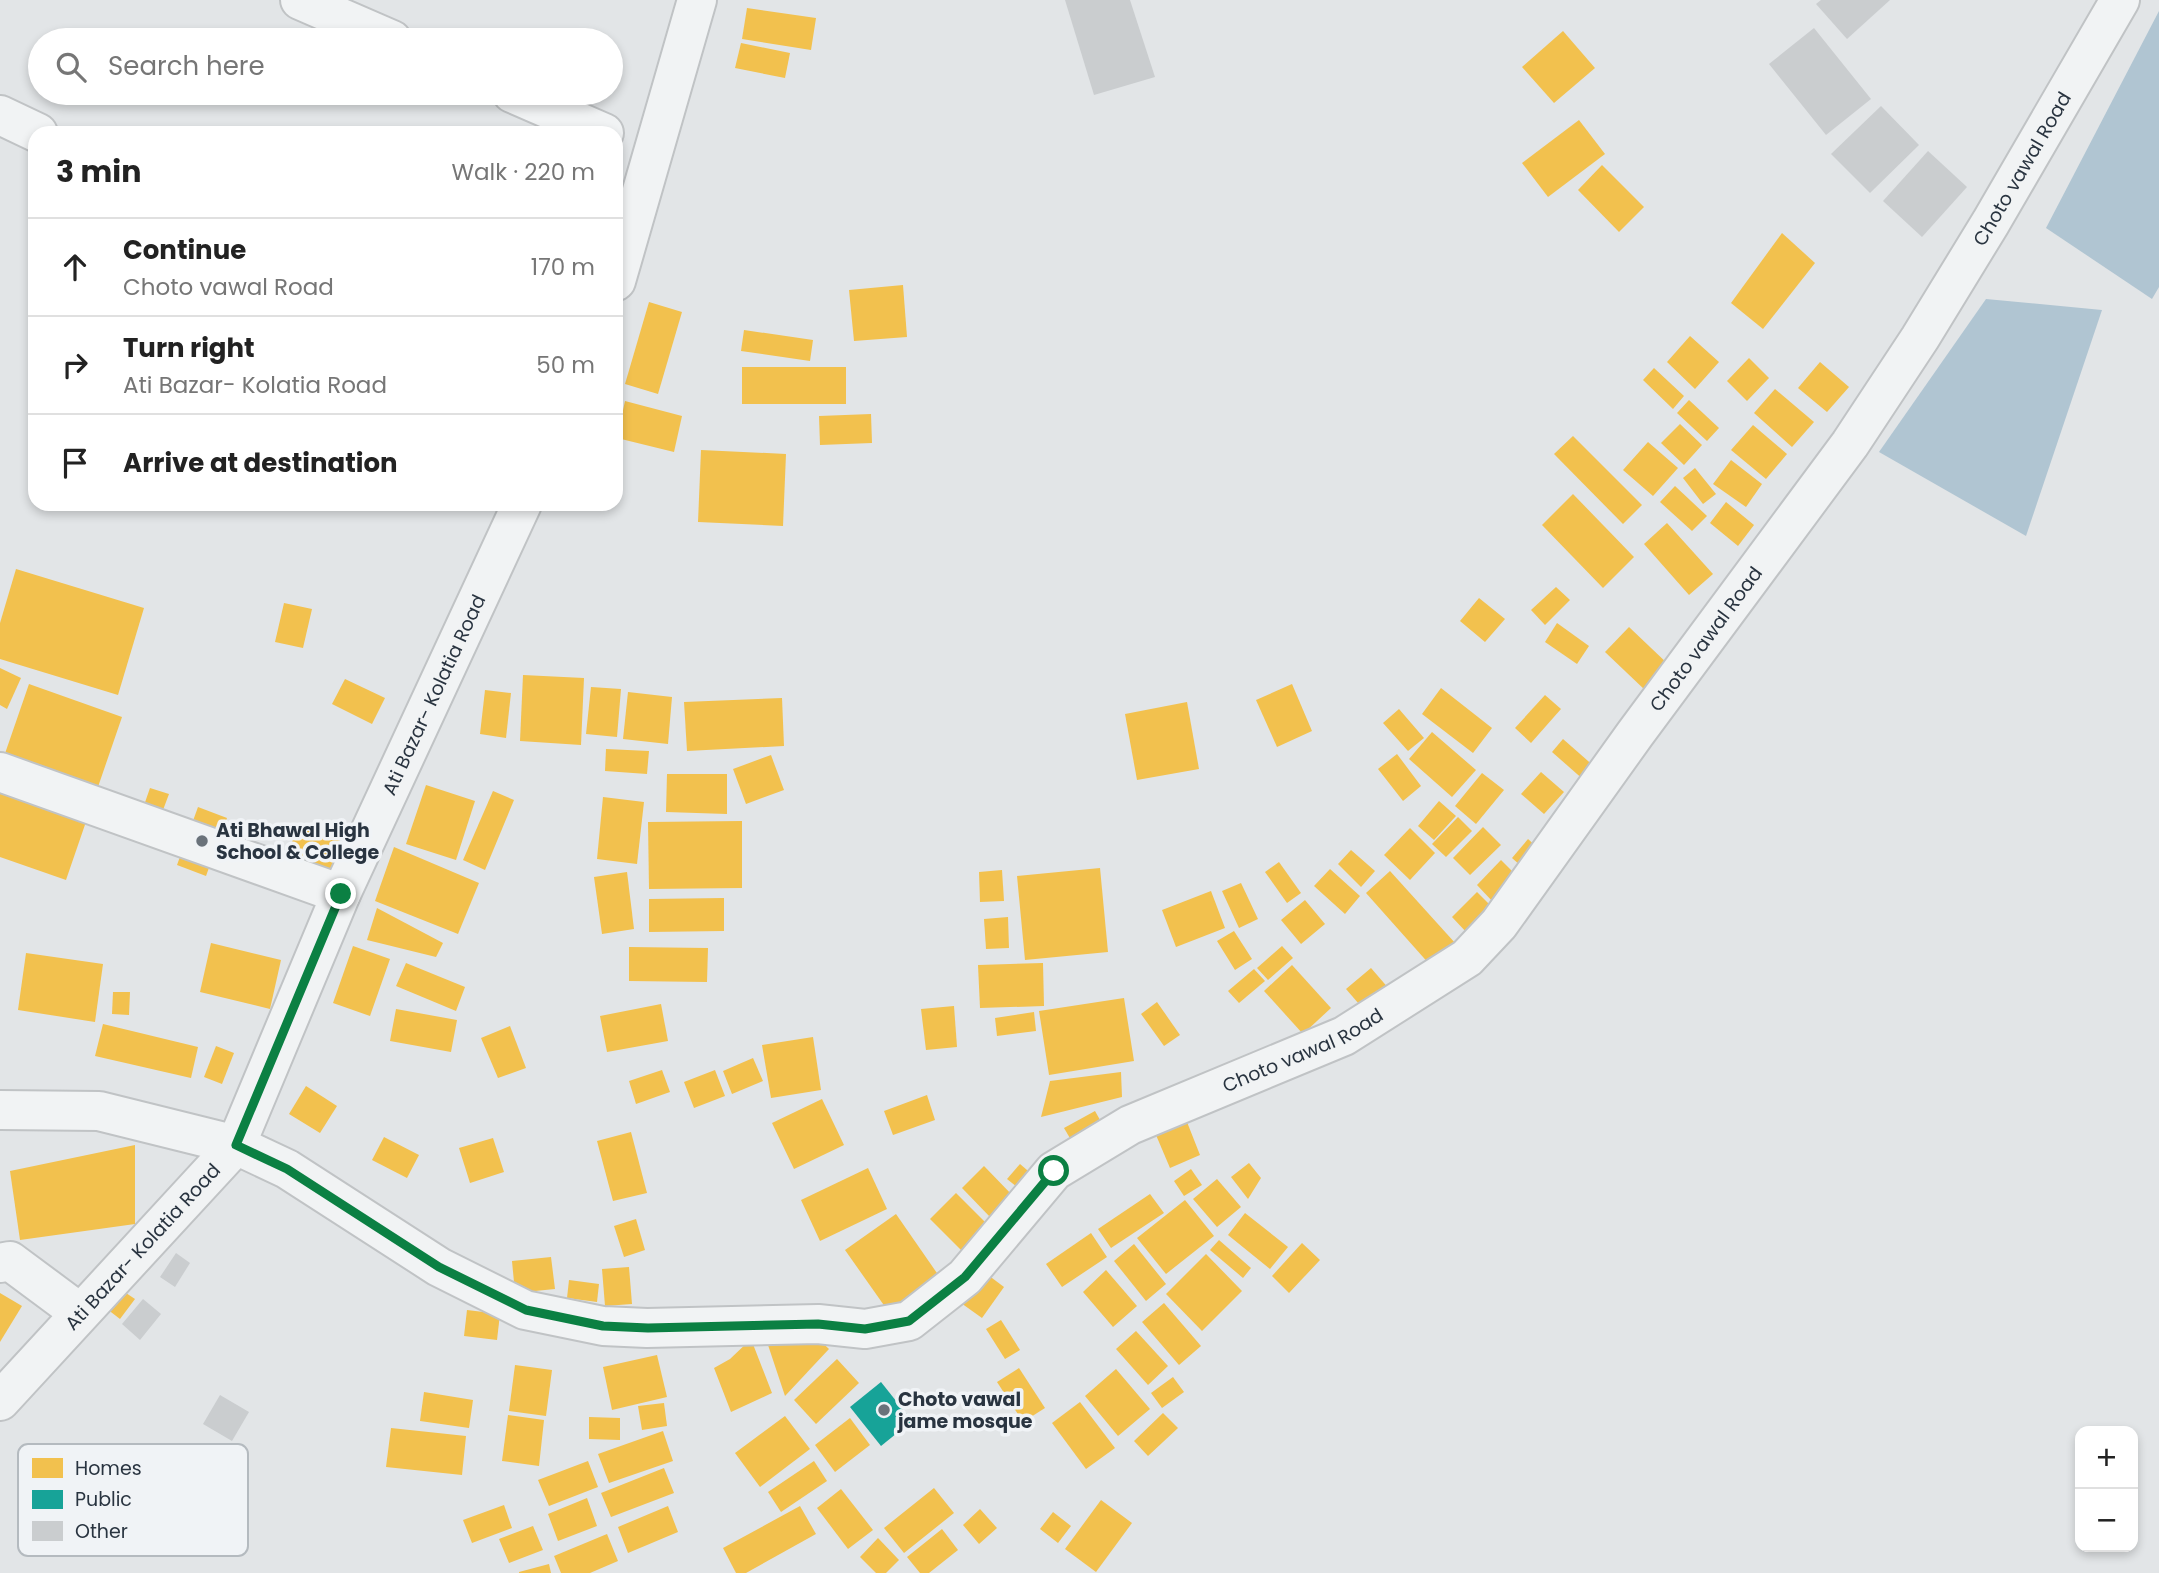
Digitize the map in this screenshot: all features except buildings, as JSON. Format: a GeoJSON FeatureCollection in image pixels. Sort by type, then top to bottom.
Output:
{"type":"FeatureCollection","features":[{"type":"Feature","properties":{"kind":"street"},"geometry":{"type":"LineString","coordinates":[[300,0],[364,28]]}},
{"type":"Feature","properties":{"kind":"street"},"geometry":{"type":"LineString","coordinates":[[623,257],[697,0]]}},
{"type":"Feature","properties":{"kind":"street","name":"Choto vawal Road"},"geometry":{"type":"LineString","coordinates":[[0,1110],[99,1111],[236,1145],[287,1169],[439,1267],[526,1310],[603,1326],[648,1328],[818,1324],[865,1329],[909,1321],[965,1277],[1054,1171],[1130,1125],[1344,1035],[1467,958],[1499,924],[1635,734],[1850,444],[1970,257],[2120,0]]}},
{"type":"Feature","properties":{"kind":"street"},"geometry":{"type":"LineString","coordinates":[[540,105],[588,126]]}},
{"type":"Feature","properties":{"kind":"street"},"geometry":{"type":"LineString","coordinates":[[0,115],[28,128]]}},
{"type":"Feature","properties":{"kind":"street"},"geometry":{"type":"LineString","coordinates":[[623,141],[653,154]]}},
{"type":"Feature","properties":{"kind":"street","name":"Ati Bazar- Kolatia Road"},"geometry":{"type":"LineString","coordinates":[[0,1401],[236,1145],[341,894],[519,511]]}},
{"type":"Feature","properties":{"kind":"street"},"geometry":{"type":"LineString","coordinates":[[0,772],[341,894]]}},
{"type":"Feature","properties":{"kind":"street"},"geometry":{"type":"LineString","coordinates":[[0,1263],[10,1261],[80,1313]]}},
{"type":"Feature","properties":{"kind":"water"},"geometry":{"type":"Polygon","coordinates":[[[2159,11],[2159,287],[2152,299],[2046,228],[2159,11]]]}},
{"type":"Feature","properties":{"kind":"water"},"geometry":{"type":"Polygon","coordinates":[[[1986,299],[2102,310],[2026,536],[1879,452],[1986,299]]]}},
{"type":"Feature","properties":{"kind":"place","name":"Ati Bhawal High School & College"},"geometry":{"type":"Point","coordinates":[202,841]}},
{"type":"Feature","properties":{"kind":"place","name":"Choto vawal jame mosque"},"geometry":{"type":"Point","coordinates":[884,1410]}},
{"type":"Feature","properties":{"kind":"route"},"geometry":{"type":"LineString","coordinates":[[341,894],[236,1145],[287,1169],[439,1267],[526,1310],[603,1326],[648,1328],[818,1324],[865,1329],[909,1321],[965,1277],[1054,1171]]}}]}
